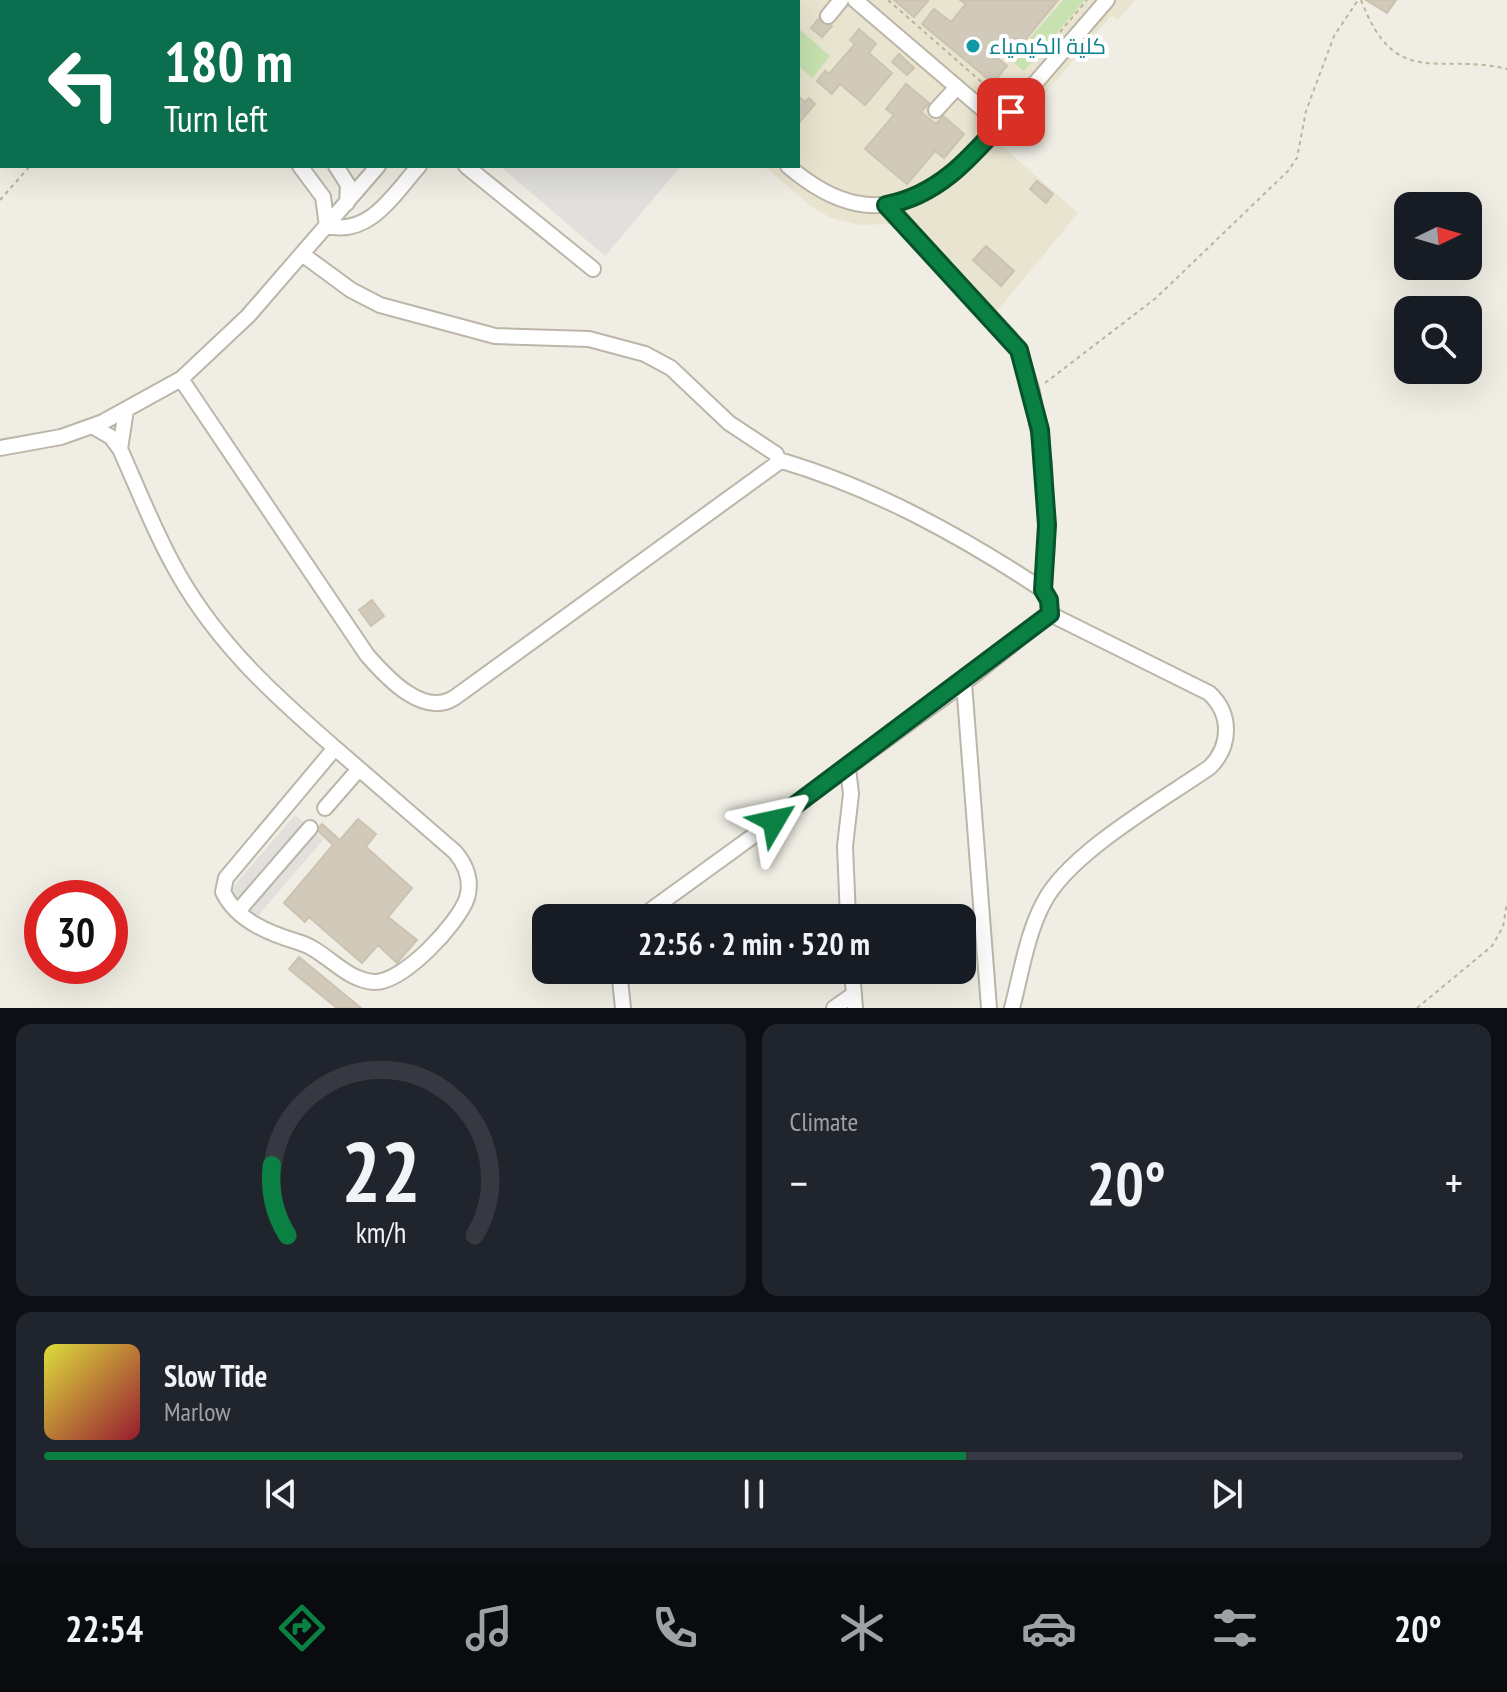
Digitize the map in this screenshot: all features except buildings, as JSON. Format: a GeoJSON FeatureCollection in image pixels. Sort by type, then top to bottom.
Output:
{"type":"FeatureCollection","features":[{"type":"Feature","properties":{"kind":"street"},"geometry":{"type":"LineString","coordinates":[[828,16],[841,0]]}},
{"type":"Feature","properties":{"kind":"street"},"geometry":{"type":"LineString","coordinates":[[855,0],[1000,124]]}},
{"type":"Feature","properties":{"kind":"street"},"geometry":{"type":"LineString","coordinates":[[791,168],[832,197],[886,205],[905,201],[940,185],[1000,124],[1107,0]]}},
{"type":"Feature","properties":{"kind":"street"},"geometry":{"type":"LineString","coordinates":[[936,110],[957,87]]}},
{"type":"Feature","properties":{"kind":"street"},"geometry":{"type":"LineString","coordinates":[[301,168],[323,197],[327,226]]}},
{"type":"Feature","properties":{"kind":"street"},"geometry":{"type":"LineString","coordinates":[[337,168],[348,185],[347,203]]}},
{"type":"Feature","properties":{"kind":"street"},"geometry":{"type":"LineString","coordinates":[[0,448],[61,437],[92,426],[181,379],[248,316],[376,168]]}},
{"type":"Feature","properties":{"kind":"street"},"geometry":{"type":"LineString","coordinates":[[327,226],[348,229],[367,222],[417,168]]}},
{"type":"Feature","properties":{"kind":"street"},"geometry":{"type":"LineString","coordinates":[[468,168],[593,269]]}},
{"type":"Feature","properties":{"kind":"street"},"geometry":{"type":"LineString","coordinates":[[886,205],[1010,336],[1019,350],[1040,430],[1047,506],[1043,590]]}},
{"type":"Feature","properties":{"kind":"street"},"geometry":{"type":"LineString","coordinates":[[302,254],[351,290],[380,305],[495,336],[589,339],[645,354],[671,368],[729,423],[776,454],[779,460],[831,476],[900,505],[1043,590],[1049,600],[1050,614]]}},
{"type":"Feature","properties":{"kind":"street"},"geometry":{"type":"LineString","coordinates":[[181,379],[367,655],[405,691],[434,704],[445,704],[454,698],[773,468],[779,460]]}},
{"type":"Feature","properties":{"kind":"street"},"geometry":{"type":"LineString","coordinates":[[120,449],[126,410]]}},
{"type":"Feature","properties":{"kind":"street"},"geometry":{"type":"LineString","coordinates":[[92,426],[111,437],[120,449],[163,546],[213,627],[267,689],[335,748],[359,769],[460,858],[469,881],[459,913],[409,970],[388,981],[372,982],[350,974],[307,945],[264,932],[223,892],[226,878],[335,748]]}},
{"type":"Feature","properties":{"kind":"street"},"geometry":{"type":"LineString","coordinates":[[659,904],[964,683],[1050,614]]}},
{"type":"Feature","properties":{"kind":"street"},"geometry":{"type":"LineString","coordinates":[[1012,1008],[1037,919],[1053,888],[1094,849],[1210,767],[1220,755],[1226,737],[1222,708],[1209,693],[1050,614]]}},
{"type":"Feature","properties":{"kind":"street"},"geometry":{"type":"LineString","coordinates":[[964,683],[989,1008]]}},
{"type":"Feature","properties":{"kind":"street"},"geometry":{"type":"LineString","coordinates":[[847,904],[845,846],[851,794],[848,768]]}},
{"type":"Feature","properties":{"kind":"street"},"geometry":{"type":"LineString","coordinates":[[325,808],[359,769]]}},
{"type":"Feature","properties":{"kind":"street"},"geometry":{"type":"LineString","coordinates":[[239,910],[310,828]]}},
{"type":"Feature","properties":{"kind":"street"},"geometry":{"type":"LineString","coordinates":[[620,984],[623,1008]]}},
{"type":"Feature","properties":{"kind":"street"},"geometry":{"type":"LineString","coordinates":[[834,1008],[854,1001]]}},
{"type":"Feature","properties":{"kind":"path"},"geometry":{"type":"LineString","coordinates":[[888,0],[1003,101]]}},
{"type":"Feature","properties":{"kind":"path"},"geometry":{"type":"LineString","coordinates":[[1059,34],[1087,0]]}},
{"type":"Feature","properties":{"kind":"path"},"geometry":{"type":"LineString","coordinates":[[1032,392],[1156,298],[1288,171],[1300,150],[1306,111],[1334,36],[1360,0],[1376,32],[1410,61],[1507,69]]}},
{"type":"Feature","properties":{"kind":"path"},"geometry":{"type":"LineString","coordinates":[[0,200],[28,168]]}},
{"type":"Feature","properties":{"kind":"path"},"geometry":{"type":"LineString","coordinates":[[1417,1008],[1492,946],[1503,927],[1507,902]]}},
{"type":"Feature","properties":{"kind":"shaded area"},"geometry":{"type":"Polygon","coordinates":[[[800,0],[1135,0],[1118,20],[1111,16],[1001,145],[1078,213],[988,322],[892,224],[859,225],[831,218],[812,207],[766,168],[800,168],[800,0]]]}},
{"type":"Feature","properties":{"kind":"shaded area"},"geometry":{"type":"Polygon","coordinates":[[[502,168],[679,168],[605,256],[502,168]]]}},
{"type":"Feature","properties":{"kind":"shaded area"},"geometry":{"type":"Polygon","coordinates":[[[295,815],[324,839],[256,918],[226,895],[295,815]]]}},
{"type":"Feature","properties":{"kind":"green space"},"geometry":{"type":"Polygon","coordinates":[[[1063,0],[1085,0],[1024,71],[1011,60],[1063,0]]]}},
{"type":"Feature","properties":{"kind":"green space"},"geometry":{"type":"Polygon","coordinates":[[[800,30],[830,56],[812,78],[800,67],[800,30]]]}},
{"type":"Feature","properties":{"kind":"place","name":"كلية الكيمياء"},"geometry":{"type":"Point","coordinates":[973,46]}},
{"type":"Feature","properties":{"kind":"route"},"geometry":{"type":"LineString","coordinates":[[774,821],[964,683],[1050,614],[1049,600],[1043,590],[1047,525],[1044,464],[1032,392],[1019,350],[1010,336],[886,205],[924,194],[940,185],[1011,112]]}}]}
